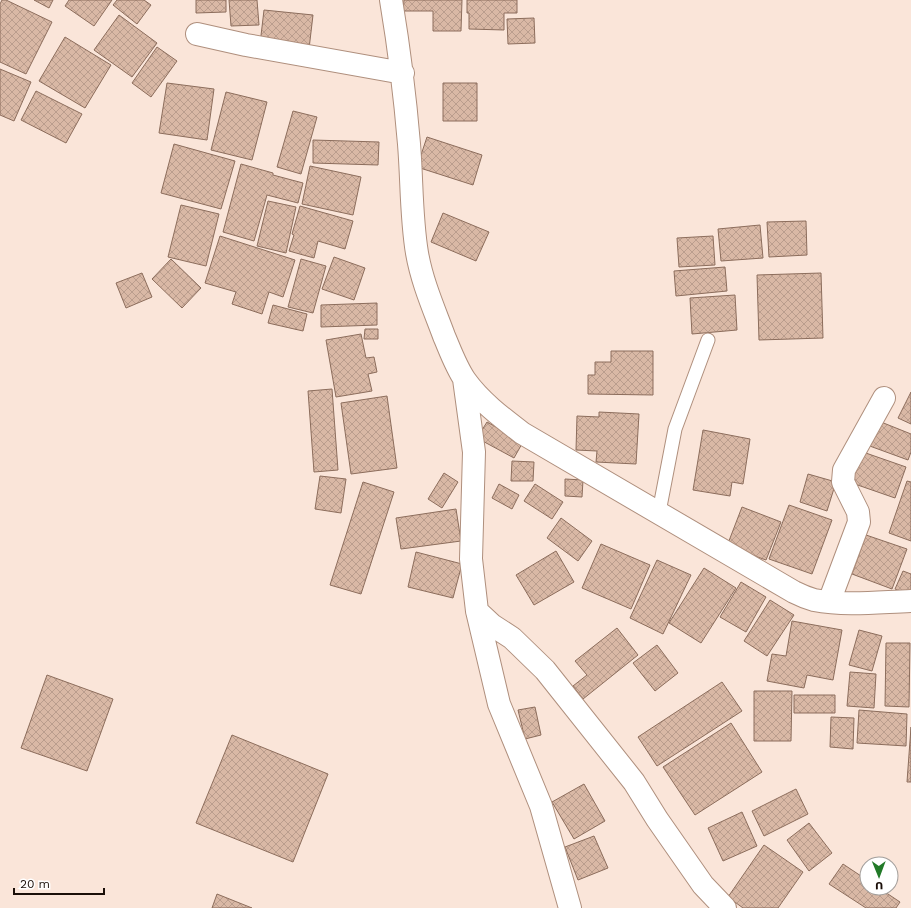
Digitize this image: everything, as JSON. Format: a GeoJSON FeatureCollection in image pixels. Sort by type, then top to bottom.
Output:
{"type":"FeatureCollection","features":[{"type":"Feature","properties":{"kind":"street"},"geometry":{"type":"LineString","coordinates":[[391,0],[403,73],[411,159],[417,253],[426,289],[454,359],[464,378],[484,403],[498,416],[522,433],[794,592],[813,600],[830,602],[851,603],[911,601]]}},
{"type":"Feature","properties":{"kind":"street"},"geometry":{"type":"LineString","coordinates":[[197,34],[246,45],[403,73]]}},
{"type":"Feature","properties":{"kind":"street"},"geometry":{"type":"LineString","coordinates":[[464,378],[474,452],[471,559],[478,611],[499,704],[541,806],[570,908]]}},
{"type":"Feature","properties":{"kind":"street"},"geometry":{"type":"LineString","coordinates":[[830,602],[859,522],[858,512],[843,482],[844,470],[884,398]]}},
{"type":"Feature","properties":{"kind":"street"},"geometry":{"type":"LineString","coordinates":[[478,611],[492,625],[512,638],[545,670],[634,782],[657,819],[703,885],[725,908]]}},
{"type":"Feature","properties":{"kind":"lane"},"geometry":{"type":"LineString","coordinates":[[659,512],[675,429],[708,340]]}},
{"type":"Feature","properties":{"kind":"building"},"geometry":{"type":"Polygon","coordinates":[[[2,0],[6,0],[52,22],[26,74],[0,62],[0,4],[2,0]]]}},
{"type":"Feature","properties":{"kind":"building"},"geometry":{"type":"Polygon","coordinates":[[[34,0],[53,0],[49,8],[34,0]]]}},
{"type":"Feature","properties":{"kind":"building"},"geometry":{"type":"Polygon","coordinates":[[[69,0],[112,0],[94,26],[65,6],[69,0]]]}},
{"type":"Feature","properties":{"kind":"building"},"geometry":{"type":"Polygon","coordinates":[[[117,0],[144,0],[151,5],[137,24],[113,5],[117,0]]]}},
{"type":"Feature","properties":{"kind":"building"},"geometry":{"type":"Polygon","coordinates":[[[196,0],[226,0],[226,12],[196,13],[196,0]]]}},
{"type":"Feature","properties":{"kind":"building"},"geometry":{"type":"Polygon","coordinates":[[[229,0],[257,0],[259,25],[231,26],[229,0]]]}},
{"type":"Feature","properties":{"kind":"building"},"geometry":{"type":"Polygon","coordinates":[[[404,0],[462,0],[461,31],[433,31],[433,11],[403,11],[404,0]]]}},
{"type":"Feature","properties":{"kind":"building"},"geometry":{"type":"Polygon","coordinates":[[[467,0],[517,0],[517,13],[504,13],[504,30],[469,29],[467,0]]]}},
{"type":"Feature","properties":{"kind":"building"},"geometry":{"type":"Polygon","coordinates":[[[264,10],[313,15],[309,49],[260,44],[264,10]]]}},
{"type":"Feature","properties":{"kind":"building"},"geometry":{"type":"Polygon","coordinates":[[[119,15],[157,43],[132,77],[94,50],[119,15]]]}},
{"type":"Feature","properties":{"kind":"building"},"geometry":{"type":"Polygon","coordinates":[[[534,18],[535,43],[508,44],[507,19],[534,18]]]}},
{"type":"Feature","properties":{"kind":"building"},"geometry":{"type":"Polygon","coordinates":[[[65,37],[111,65],[85,108],[39,81],[65,37]]]}},
{"type":"Feature","properties":{"kind":"building"},"geometry":{"type":"Polygon","coordinates":[[[157,47],[177,61],[151,97],[132,83],[157,47]]]}},
{"type":"Feature","properties":{"kind":"building"},"geometry":{"type":"Polygon","coordinates":[[[0,69],[31,82],[14,121],[0,115],[0,69]]]}},
{"type":"Feature","properties":{"kind":"building"},"geometry":{"type":"Polygon","coordinates":[[[167,83],[214,89],[207,140],[159,133],[167,83]]]}},
{"type":"Feature","properties":{"kind":"building"},"geometry":{"type":"Polygon","coordinates":[[[443,83],[477,83],[477,121],[443,121],[443,83]]]}},
{"type":"Feature","properties":{"kind":"building"},"geometry":{"type":"Polygon","coordinates":[[[36,91],[82,114],[66,143],[21,120],[36,91]]]}},
{"type":"Feature","properties":{"kind":"building"},"geometry":{"type":"Polygon","coordinates":[[[226,92],[267,102],[252,160],[211,150],[226,92]]]}},
{"type":"Feature","properties":{"kind":"building"},"geometry":{"type":"Polygon","coordinates":[[[293,111],[317,117],[301,174],[277,167],[293,111]]]}},
{"type":"Feature","properties":{"kind":"building"},"geometry":{"type":"Polygon","coordinates":[[[427,137],[482,155],[473,185],[417,167],[427,137]]]}},
{"type":"Feature","properties":{"kind":"building"},"geometry":{"type":"Polygon","coordinates":[[[313,140],[379,142],[378,165],[313,163],[313,140]]]}},
{"type":"Feature","properties":{"kind":"building"},"geometry":{"type":"Polygon","coordinates":[[[174,144],[235,161],[221,209],[161,193],[174,144]]]}},
{"type":"Feature","properties":{"kind":"building"},"geometry":{"type":"Polygon","coordinates":[[[241,164],[303,183],[298,203],[267,195],[254,241],[223,232],[241,164]]]}},
{"type":"Feature","properties":{"kind":"building"},"geometry":{"type":"Polygon","coordinates":[[[310,166],[361,177],[353,215],[302,204],[310,166]]]}},
{"type":"Feature","properties":{"kind":"building"},"geometry":{"type":"Polygon","coordinates":[[[268,201],[296,207],[286,253],[257,246],[268,201]]]}},
{"type":"Feature","properties":{"kind":"building"},"geometry":{"type":"Polygon","coordinates":[[[181,205],[219,214],[206,266],[168,257],[181,205]]]}},
{"type":"Feature","properties":{"kind":"building"},"geometry":{"type":"Polygon","coordinates":[[[300,206],[353,221],[345,249],[318,241],[314,258],[289,251],[300,206]]]}},
{"type":"Feature","properties":{"kind":"building"},"geometry":{"type":"Polygon","coordinates":[[[443,213],[489,232],[476,261],[431,242],[443,213]]]}},
{"type":"Feature","properties":{"kind":"building"},"geometry":{"type":"Polygon","coordinates":[[[806,221],[807,255],[769,257],[767,222],[806,221]]]}},
{"type":"Feature","properties":{"kind":"building"},"geometry":{"type":"Polygon","coordinates":[[[760,225],[763,258],[721,261],[718,229],[760,225]]]}},
{"type":"Feature","properties":{"kind":"building"},"geometry":{"type":"Polygon","coordinates":[[[220,236],[295,260],[283,297],[269,292],[262,314],[232,304],[236,292],[205,283],[220,236]]]}},
{"type":"Feature","properties":{"kind":"building"},"geometry":{"type":"Polygon","coordinates":[[[713,236],[715,265],[679,267],[677,238],[713,236]]]}},
{"type":"Feature","properties":{"kind":"building"},"geometry":{"type":"Polygon","coordinates":[[[334,257],[365,268],[354,300],[322,289],[334,257]]]}},
{"type":"Feature","properties":{"kind":"building"},"geometry":{"type":"Polygon","coordinates":[[[171,259],[201,288],[182,308],[152,279],[171,259]]]}},
{"type":"Feature","properties":{"kind":"building"},"geometry":{"type":"Polygon","coordinates":[[[301,259],[326,266],[313,313],[288,307],[301,259]]]}},
{"type":"Feature","properties":{"kind":"building"},"geometry":{"type":"Polygon","coordinates":[[[725,267],[727,291],[676,296],[674,271],[725,267]]]}},
{"type":"Feature","properties":{"kind":"building"},"geometry":{"type":"Polygon","coordinates":[[[142,273],[152,297],[126,308],[116,283],[142,273]]]}},
{"type":"Feature","properties":{"kind":"building"},"geometry":{"type":"Polygon","coordinates":[[[821,273],[823,338],[759,340],[757,275],[821,273]]]}},
{"type":"Feature","properties":{"kind":"building"},"geometry":{"type":"Polygon","coordinates":[[[735,295],[737,330],[692,334],[690,298],[735,295]]]}},
{"type":"Feature","properties":{"kind":"building"},"geometry":{"type":"Polygon","coordinates":[[[377,303],[377,325],[321,327],[321,305],[377,303]]]}},
{"type":"Feature","properties":{"kind":"building"},"geometry":{"type":"Polygon","coordinates":[[[273,305],[307,314],[303,331],[268,323],[273,305]]]}},
{"type":"Feature","properties":{"kind":"building"},"geometry":{"type":"Polygon","coordinates":[[[365,329],[378,329],[378,339],[364,339],[365,329]]]}},
{"type":"Feature","properties":{"kind":"building"},"geometry":{"type":"Polygon","coordinates":[[[361,334],[366,358],[374,357],[377,372],[368,374],[372,391],[336,397],[326,340],[361,334]]]}},
{"type":"Feature","properties":{"kind":"building"},"geometry":{"type":"Polygon","coordinates":[[[611,351],[653,351],[653,395],[588,394],[588,375],[595,375],[595,362],[611,362],[611,351]]]}},
{"type":"Feature","properties":{"kind":"building"},"geometry":{"type":"Polygon","coordinates":[[[332,389],[338,470],[314,472],[308,391],[332,389]]]}},
{"type":"Feature","properties":{"kind":"building"},"geometry":{"type":"Polygon","coordinates":[[[911,392],[911,424],[898,418],[911,392]]]}},
{"type":"Feature","properties":{"kind":"building"},"geometry":{"type":"Polygon","coordinates":[[[387,396],[397,468],[351,474],[341,403],[387,396]]]}},
{"type":"Feature","properties":{"kind":"building"},"geometry":{"type":"Polygon","coordinates":[[[599,412],[639,414],[636,464],[596,462],[597,451],[576,450],[577,416],[599,417],[599,412]]]}},
{"type":"Feature","properties":{"kind":"building"},"geometry":{"type":"Polygon","coordinates":[[[876,420],[911,434],[911,452],[908,460],[867,445],[876,420]]]}},
{"type":"Feature","properties":{"kind":"building"},"geometry":{"type":"Polygon","coordinates":[[[487,422],[523,442],[514,458],[477,438],[487,422]]]}},
{"type":"Feature","properties":{"kind":"building"},"geometry":{"type":"Polygon","coordinates":[[[703,430],[750,439],[743,484],[732,482],[730,496],[693,490],[703,430]]]}},
{"type":"Feature","properties":{"kind":"building"},"geometry":{"type":"Polygon","coordinates":[[[860,451],[906,467],[895,498],[849,482],[860,451]]]}},
{"type":"Feature","properties":{"kind":"building"},"geometry":{"type":"Polygon","coordinates":[[[512,461],[534,462],[533,481],[511,481],[512,461]]]}},
{"type":"Feature","properties":{"kind":"building"},"geometry":{"type":"Polygon","coordinates":[[[444,473],[458,482],[442,508],[428,499],[444,473]]]}},
{"type":"Feature","properties":{"kind":"building"},"geometry":{"type":"Polygon","coordinates":[[[808,474],[836,482],[827,511],[800,502],[808,474]]]}},
{"type":"Feature","properties":{"kind":"building"},"geometry":{"type":"Polygon","coordinates":[[[320,476],[346,479],[341,513],[315,509],[320,476]]]}},
{"type":"Feature","properties":{"kind":"building"},"geometry":{"type":"Polygon","coordinates":[[[565,479],[583,480],[582,497],[565,496],[565,479]]]}},
{"type":"Feature","properties":{"kind":"building"},"geometry":{"type":"Polygon","coordinates":[[[907,481],[911,482],[911,541],[889,533],[907,481]]]}},
{"type":"Feature","properties":{"kind":"building"},"geometry":{"type":"Polygon","coordinates":[[[363,482],[394,492],[361,594],[330,585],[363,482]]]}},
{"type":"Feature","properties":{"kind":"building"},"geometry":{"type":"Polygon","coordinates":[[[499,484],[519,495],[512,509],[492,498],[499,484]]]}},
{"type":"Feature","properties":{"kind":"building"},"geometry":{"type":"Polygon","coordinates":[[[535,484],[563,502],[552,519],[524,501],[535,484]]]}},
{"type":"Feature","properties":{"kind":"building"},"geometry":{"type":"Polygon","coordinates":[[[789,505],[832,520],[812,574],[769,559],[789,505]]]}},
{"type":"Feature","properties":{"kind":"building"},"geometry":{"type":"Polygon","coordinates":[[[742,507],[781,522],[766,560],[727,546],[742,507]]]}},
{"type":"Feature","properties":{"kind":"building"},"geometry":{"type":"Polygon","coordinates":[[[456,509],[461,541],[401,549],[396,518],[456,509]]]}},
{"type":"Feature","properties":{"kind":"building"},"geometry":{"type":"Polygon","coordinates":[[[561,518],[592,541],[578,561],[547,538],[561,518]]]}},
{"type":"Feature","properties":{"kind":"building"},"geometry":{"type":"Polygon","coordinates":[[[866,535],[907,549],[892,589],[852,574],[866,535]]]}},
{"type":"Feature","properties":{"kind":"building"},"geometry":{"type":"Polygon","coordinates":[[[601,544],[650,565],[631,609],[582,588],[601,544]]]}},
{"type":"Feature","properties":{"kind":"building"},"geometry":{"type":"Polygon","coordinates":[[[556,551],[574,582],[534,605],[516,575],[556,551]]]}},
{"type":"Feature","properties":{"kind":"building"},"geometry":{"type":"Polygon","coordinates":[[[416,552],[462,564],[453,598],[408,587],[416,552]]]}},
{"type":"Feature","properties":{"kind":"building"},"geometry":{"type":"Polygon","coordinates":[[[657,560],[691,575],[663,634],[630,618],[657,560]]]}},
{"type":"Feature","properties":{"kind":"building"},"geometry":{"type":"Polygon","coordinates":[[[704,568],[736,588],[701,643],[669,623],[704,568]]]}},
{"type":"Feature","properties":{"kind":"building"},"geometry":{"type":"Polygon","coordinates":[[[903,571],[911,574],[911,596],[895,589],[903,571]]]}},
{"type":"Feature","properties":{"kind":"building"},"geometry":{"type":"Polygon","coordinates":[[[741,582],[766,597],[746,632],[720,617],[741,582]]]}},
{"type":"Feature","properties":{"kind":"building"},"geometry":{"type":"Polygon","coordinates":[[[770,600],[794,615],[767,656],[744,641],[770,600]]]}},
{"type":"Feature","properties":{"kind":"building"},"geometry":{"type":"Polygon","coordinates":[[[792,621],[842,630],[833,680],[807,675],[804,688],[767,681],[772,654],[786,656],[792,621]]]}},
{"type":"Feature","properties":{"kind":"building"},"geometry":{"type":"Polygon","coordinates":[[[617,628],[638,655],[583,699],[573,686],[587,675],[575,661],[617,628]]]}},
{"type":"Feature","properties":{"kind":"building"},"geometry":{"type":"Polygon","coordinates":[[[859,630],[882,636],[872,671],[849,665],[859,630]]]}},
{"type":"Feature","properties":{"kind":"building"},"geometry":{"type":"Polygon","coordinates":[[[886,643],[910,643],[909,707],[885,706],[886,643]]]}},
{"type":"Feature","properties":{"kind":"building"},"geometry":{"type":"Polygon","coordinates":[[[657,645],[678,673],[655,691],[633,663],[657,645]]]}},
{"type":"Feature","properties":{"kind":"building"},"geometry":{"type":"Polygon","coordinates":[[[850,672],[876,674],[874,708],[847,706],[850,672]]]}},
{"type":"Feature","properties":{"kind":"building"},"geometry":{"type":"Polygon","coordinates":[[[47,675],[113,699],[87,771],[21,748],[47,675]]]}},
{"type":"Feature","properties":{"kind":"building"},"geometry":{"type":"Polygon","coordinates":[[[722,682],[742,711],[657,766],[638,737],[722,682]]]}},
{"type":"Feature","properties":{"kind":"building"},"geometry":{"type":"Polygon","coordinates":[[[754,691],[792,691],[791,741],[754,741],[754,691]]]}},
{"type":"Feature","properties":{"kind":"building"},"geometry":{"type":"Polygon","coordinates":[[[794,695],[835,695],[835,713],[794,713],[794,695]]]}},
{"type":"Feature","properties":{"kind":"building"},"geometry":{"type":"Polygon","coordinates":[[[535,707],[541,735],[525,739],[518,710],[535,707]]]}},
{"type":"Feature","properties":{"kind":"building"},"geometry":{"type":"Polygon","coordinates":[[[859,710],[907,714],[906,746],[857,743],[859,710]]]}},
{"type":"Feature","properties":{"kind":"building"},"geometry":{"type":"Polygon","coordinates":[[[831,717],[854,718],[853,749],[830,747],[831,717]]]}},
{"type":"Feature","properties":{"kind":"building"},"geometry":{"type":"Polygon","coordinates":[[[731,723],[762,772],[695,815],[663,767],[731,723]]]}},
{"type":"Feature","properties":{"kind":"building"},"geometry":{"type":"Polygon","coordinates":[[[911,727],[911,782],[907,782],[911,727]]]}},
{"type":"Feature","properties":{"kind":"building"},"geometry":{"type":"Polygon","coordinates":[[[232,735],[328,774],[293,862],[196,823],[232,735]]]}},
{"type":"Feature","properties":{"kind":"building"},"geometry":{"type":"Polygon","coordinates":[[[584,784],[605,821],[574,839],[552,802],[584,784]]]}},
{"type":"Feature","properties":{"kind":"building"},"geometry":{"type":"Polygon","coordinates":[[[796,789],[808,814],[764,836],[752,811],[796,789]]]}},
{"type":"Feature","properties":{"kind":"building"},"geometry":{"type":"Polygon","coordinates":[[[742,812],[757,846],[723,861],[708,828],[742,812]]]}},
{"type":"Feature","properties":{"kind":"building"},"geometry":{"type":"Polygon","coordinates":[[[809,823],[832,853],[809,871],[787,840],[809,823]]]}},
{"type":"Feature","properties":{"kind":"building"},"geometry":{"type":"Polygon","coordinates":[[[594,836],[608,868],[578,880],[565,847],[594,836]]]}},
{"type":"Feature","properties":{"kind":"building"},"geometry":{"type":"Polygon","coordinates":[[[764,845],[803,872],[778,908],[743,908],[728,897],[764,845]]]}},
{"type":"Feature","properties":{"kind":"building"},"geometry":{"type":"Polygon","coordinates":[[[843,864],[859,875],[859,896],[891,896],[900,902],[896,908],[866,908],[829,884],[843,864]]]}},
{"type":"Feature","properties":{"kind":"building"},"geometry":{"type":"Polygon","coordinates":[[[217,894],[252,908],[212,908],[217,894]]]}}]}
